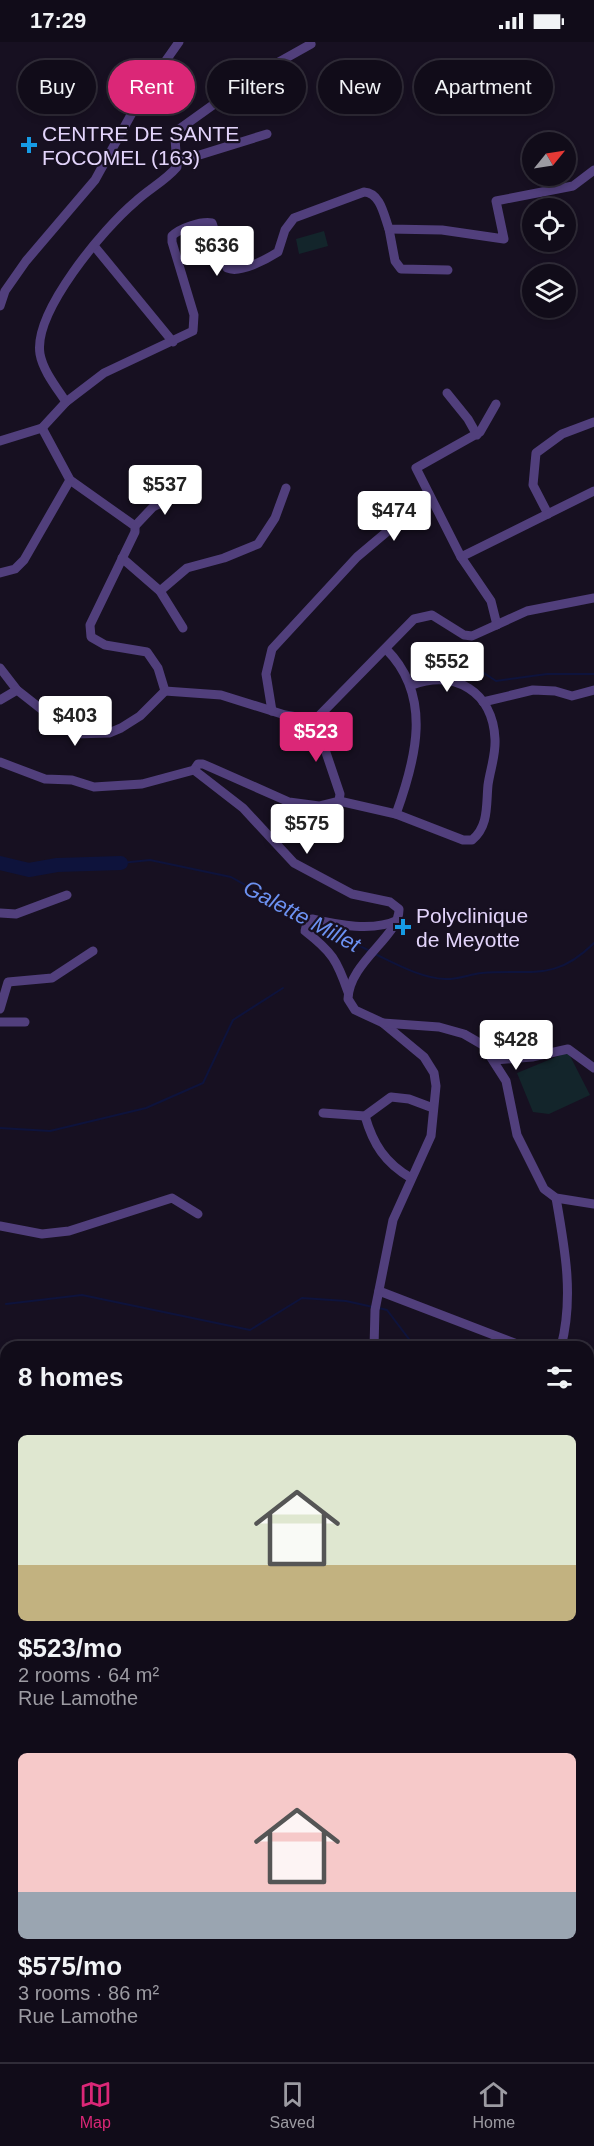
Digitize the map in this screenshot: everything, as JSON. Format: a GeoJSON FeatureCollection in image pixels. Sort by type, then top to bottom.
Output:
{"type":"FeatureCollection","features":[{"type":"Feature","properties":{"kind":"street"},"geometry":{"type":"LineString","coordinates":[[0,306],[5,291],[26,261],[95,180],[143,93],[179,42]]}},
{"type":"Feature","properties":{"kind":"street"},"geometry":{"type":"LineString","coordinates":[[66,402],[43,362],[40,342],[51,308],[64,284],[134,202],[177,167],[175,138],[178,130],[252,77],[311,44],[310,42]]}},
{"type":"Feature","properties":{"kind":"street"},"geometry":{"type":"LineString","coordinates":[[177,162],[267,134]]}},
{"type":"Feature","properties":{"kind":"street"},"geometry":{"type":"LineString","coordinates":[[388,229],[442,230],[504,239],[496,201],[573,186],[594,170]]}},
{"type":"Feature","properties":{"kind":"street"},"geometry":{"type":"LineString","coordinates":[[0,441],[42,428],[66,402],[104,373],[189,334],[194,324],[194,315],[172,242],[172,236],[177,231],[206,222],[212,223],[227,268],[234,270],[264,260],[278,252],[285,231],[294,218],[357,194],[370,192],[375,195],[388,229],[395,261],[400,269],[448,270]]}},
{"type":"Feature","properties":{"kind":"street"},"geometry":{"type":"LineString","coordinates":[[94,247],[173,342]]}},
{"type":"Feature","properties":{"kind":"street"},"geometry":{"type":"LineString","coordinates":[[447,393],[468,419],[477,435]]}},
{"type":"Feature","properties":{"kind":"street"},"geometry":{"type":"LineString","coordinates":[[496,404],[483,429],[477,435],[416,468],[461,557],[491,601],[497,625]]}},
{"type":"Feature","properties":{"kind":"street"},"geometry":{"type":"LineString","coordinates":[[548,514],[533,485],[536,453],[562,434],[594,422]]}},
{"type":"Feature","properties":{"kind":"street"},"geometry":{"type":"LineString","coordinates":[[42,428],[70,480],[135,526]]}},
{"type":"Feature","properties":{"kind":"street"},"geometry":{"type":"LineString","coordinates":[[0,573],[15,569],[24,560],[70,480]]}},
{"type":"Feature","properties":{"kind":"street"},"geometry":{"type":"LineString","coordinates":[[160,591],[187,568],[224,558],[258,544],[275,518],[286,488]]}},
{"type":"Feature","properties":{"kind":"street"},"geometry":{"type":"LineString","coordinates":[[165,691],[154,658],[147,652],[133,647],[105,645],[92,637],[89,631],[135,532],[135,526],[153,507],[185,491]]}},
{"type":"Feature","properties":{"kind":"street"},"geometry":{"type":"LineString","coordinates":[[461,557],[594,491]]}},
{"type":"Feature","properties":{"kind":"street"},"geometry":{"type":"LineString","coordinates":[[272,711],[266,674],[272,649],[357,557],[415,508]]}},
{"type":"Feature","properties":{"kind":"street"},"geometry":{"type":"LineString","coordinates":[[122,558],[160,591],[183,627]]}},
{"type":"Feature","properties":{"kind":"street"},"geometry":{"type":"LineString","coordinates":[[315,720],[414,619],[425,616],[439,617],[464,635],[472,636],[527,611],[594,598]]}},
{"type":"Feature","properties":{"kind":"street"},"geometry":{"type":"LineString","coordinates":[[386,649],[401,664],[412,686],[414,759],[396,814]]}},
{"type":"Feature","properties":{"kind":"street"},"geometry":{"type":"LineString","coordinates":[[0,668],[18,690],[73,734],[92,734],[122,728],[140,716],[165,691],[221,695],[272,711],[315,720]]}},
{"type":"Feature","properties":{"kind":"street"},"geometry":{"type":"LineString","coordinates":[[0,762],[25,774],[94,787],[142,784],[194,770],[198,764],[203,764],[289,802],[319,806],[339,801],[396,814],[464,840],[472,840],[485,820],[495,751],[493,723],[483,702],[467,687],[448,679],[429,679],[412,686]]}},
{"type":"Feature","properties":{"kind":"street"},"geometry":{"type":"LineString","coordinates":[[0,700],[18,690]]}},
{"type":"Feature","properties":{"kind":"street"},"geometry":{"type":"LineString","coordinates":[[483,702],[533,690],[555,691],[572,696],[594,690]]}},
{"type":"Feature","properties":{"kind":"street"},"geometry":{"type":"LineString","coordinates":[[315,720],[340,794],[339,801]]}},
{"type":"Feature","properties":{"kind":"street"},"geometry":{"type":"LineString","coordinates":[[194,770],[243,808],[294,863],[352,894],[393,903],[399,909],[398,920],[359,967],[348,992]]}},
{"type":"Feature","properties":{"kind":"street"},"geometry":{"type":"LineString","coordinates":[[0,913],[16,914],[67,895]]}},
{"type":"Feature","properties":{"kind":"street"},"geometry":{"type":"LineString","coordinates":[[373,1341],[381,1268],[393,1220],[430,1136],[436,1086],[434,1073],[424,1057],[382,1023],[355,1010],[348,999],[348,992],[337,962],[328,949],[305,931],[307,923],[312,918],[343,926],[390,924],[398,920]]}},
{"type":"Feature","properties":{"kind":"street"},"geometry":{"type":"LineString","coordinates":[[0,1009],[8,982],[52,978],[93,951]]}},
{"type":"Feature","properties":{"kind":"street"},"geometry":{"type":"LineString","coordinates":[[0,1022],[25,1022]]}},
{"type":"Feature","properties":{"kind":"street"},"geometry":{"type":"LineString","coordinates":[[382,1023],[439,1027],[464,1034],[483,1045],[506,1081],[517,1135],[544,1189],[556,1198],[594,1204]]}},
{"type":"Feature","properties":{"kind":"street"},"geometry":{"type":"LineString","coordinates":[[494,1060],[532,1057],[568,1049],[594,1068]]}},
{"type":"Feature","properties":{"kind":"street"},"geometry":{"type":"LineString","coordinates":[[323,1113],[365,1116],[391,1097],[409,1099],[434,1108]]}},
{"type":"Feature","properties":{"kind":"street"},"geometry":{"type":"LineString","coordinates":[[365,1116],[375,1146],[397,1170],[411,1178]]}},
{"type":"Feature","properties":{"kind":"street"},"geometry":{"type":"LineString","coordinates":[[0,1226],[42,1234],[69,1231],[171,1198],[198,1214]]}},
{"type":"Feature","properties":{"kind":"street"},"geometry":{"type":"LineString","coordinates":[[556,1198],[570,1292],[562,1341]]}},
{"type":"Feature","properties":{"kind":"street"},"geometry":{"type":"LineString","coordinates":[[379,1292],[509,1341]]}},
{"type":"Feature","properties":{"kind":"shaded area"},"geometry":{"type":"Polygon","coordinates":[[[324,231],[328,246],[299,254],[296,239],[324,231]]]}},
{"type":"Feature","properties":{"kind":"shaded area"},"geometry":{"type":"Polygon","coordinates":[[[568,1052],[590,1095],[549,1114],[533,1112],[517,1073],[568,1052]]]}},
{"type":"Feature","properties":{"kind":"waterway"},"geometry":{"type":"LineString","coordinates":[[461,658],[496,681],[547,674],[594,674]]}},
{"type":"Feature","properties":{"kind":"waterway","name":"Galette Millet"},"geometry":{"type":"LineString","coordinates":[[121,863],[150,860],[231,877],[306,919]]}},
{"type":"Feature","properties":{"kind":"waterway","name":"Galette Millet"},"geometry":{"type":"LineString","coordinates":[[0,863],[29,870],[57,865],[121,863]]}},
{"type":"Feature","properties":{"kind":"waterway","name":"Galette Millet"},"geometry":{"type":"LineString","coordinates":[[314,924],[370,951]]}},
{"type":"Feature","properties":{"kind":"waterway","name":"Galette Millet"},"geometry":{"type":"LineString","coordinates":[[375,954],[418,973],[450,979],[482,973],[554,969],[567,964],[594,943]]}},
{"type":"Feature","properties":{"kind":"waterway"},"geometry":{"type":"LineString","coordinates":[[0,1128],[50,1131],[146,1108],[203,1083],[233,1020],[283,988]]}},
{"type":"Feature","properties":{"kind":"waterway"},"geometry":{"type":"LineString","coordinates":[[6,1304],[82,1295],[250,1330],[302,1298],[346,1301],[373,1307]]}},
{"type":"Feature","properties":{"kind":"waterway"},"geometry":{"type":"LineString","coordinates":[[379,1308],[387,1310],[410,1341]]}},
{"type":"Feature","properties":{"kind":"place","name":"CENTRE DE SANTE FOCOMEL (163)"},"geometry":{"type":"Point","coordinates":[29,145]}},
{"type":"Feature","properties":{"kind":"place","name":"Polyclinique de Meyotte"},"geometry":{"type":"Point","coordinates":[403,927]}}]}
